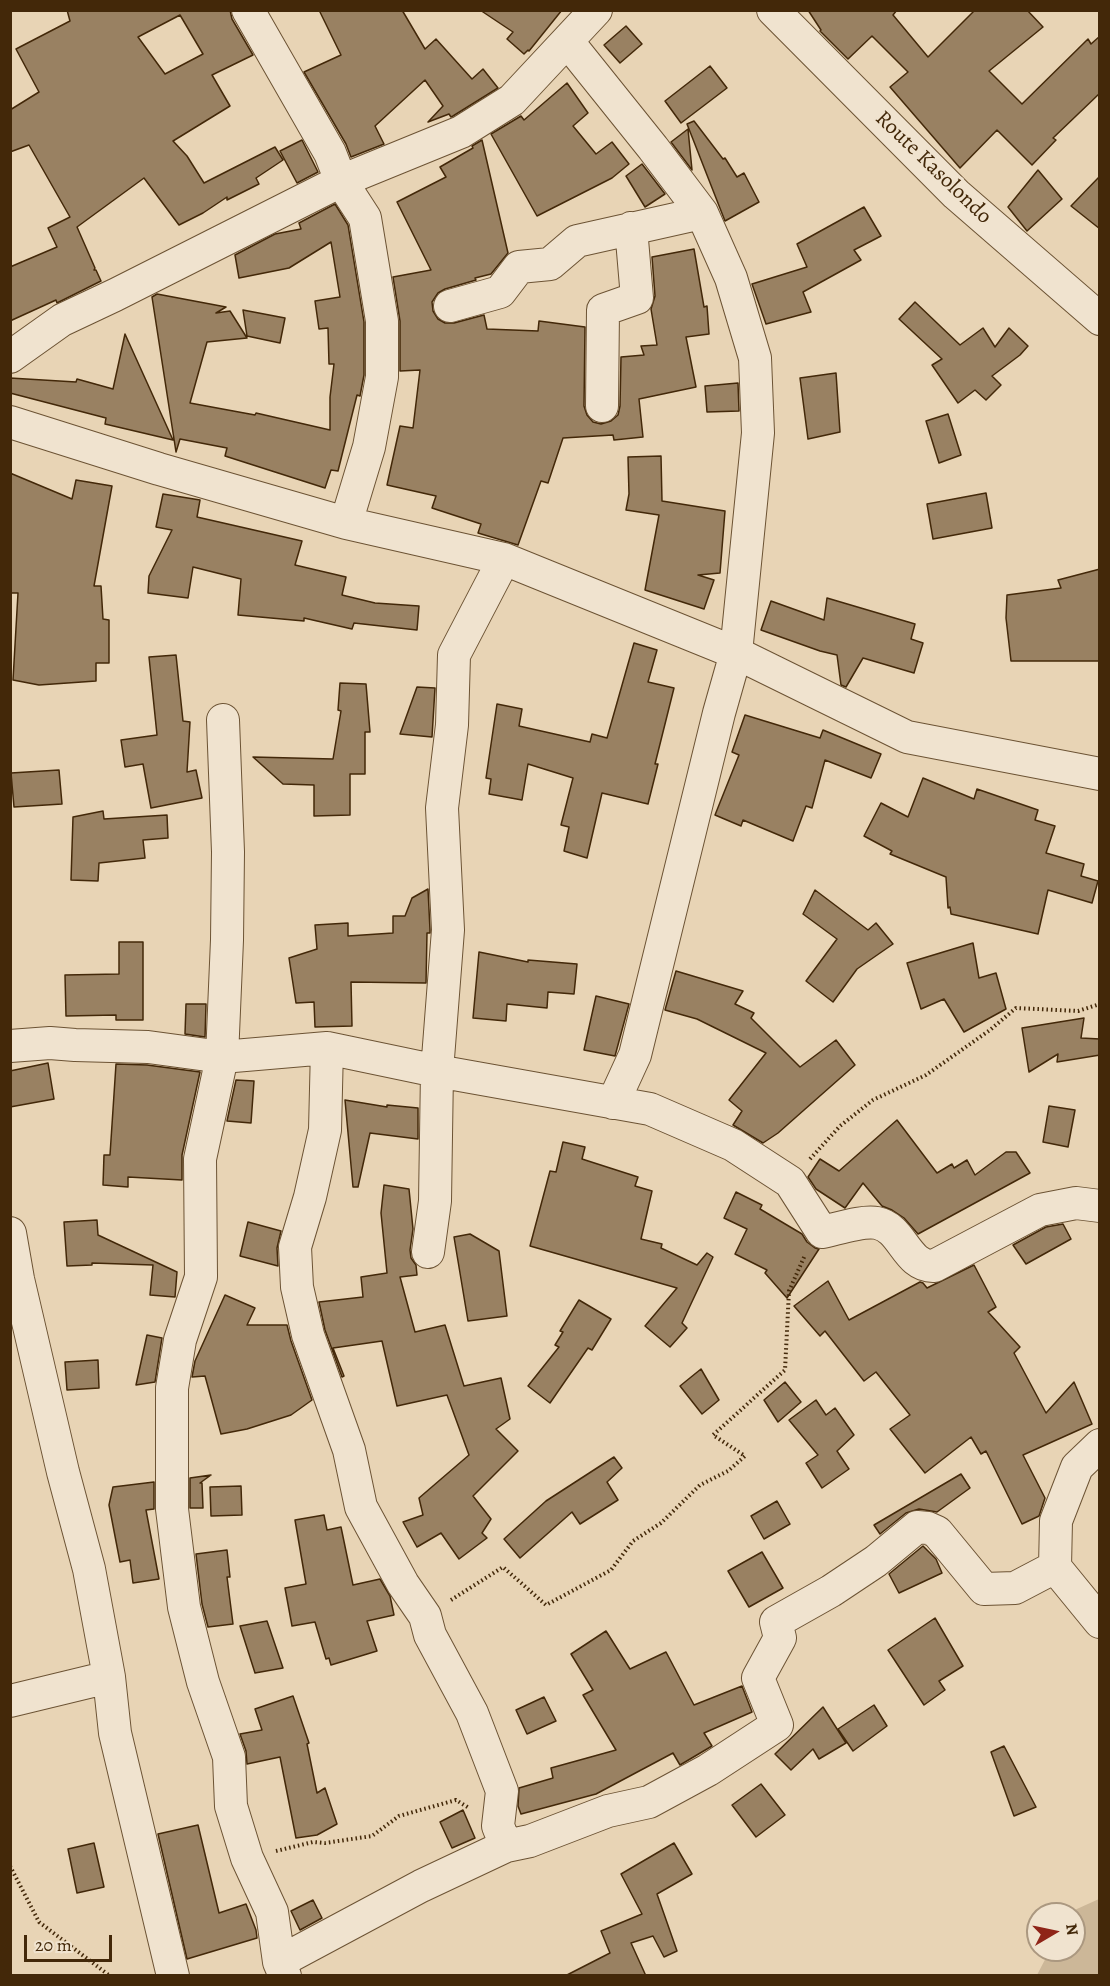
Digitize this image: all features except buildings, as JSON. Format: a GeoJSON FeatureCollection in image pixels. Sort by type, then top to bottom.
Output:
{"type":"FeatureCollection","features":[{"type":"Feature","properties":{"kind":"street"},"geometry":{"type":"LineString","coordinates":[[248,10],[330,153],[341,181],[365,218],[382,321],[382,377],[369,447],[346,524]]}},
{"type":"Feature","properties":{"kind":"street"},"geometry":{"type":"LineString","coordinates":[[10,357],[62,320],[341,181],[461,132],[512,100],[596,10]]}},
{"type":"Feature","properties":{"kind":"street","name":"Route Kasolondo"},"geometry":{"type":"LineString","coordinates":[[773,10],[956,194],[1100,319]]}},
{"type":"Feature","properties":{"kind":"street"},"geometry":{"type":"LineString","coordinates":[[568,42],[702,213],[731,278],[755,358],[758,433],[736,653],[719,713],[635,1055],[613,1103]]}},
{"type":"Feature","properties":{"kind":"street"},"geometry":{"type":"LineString","coordinates":[[450,306],[500,292],[519,267],[550,264],[577,241],[702,213]]}},
{"type":"Feature","properties":{"kind":"street"},"geometry":{"type":"LineString","coordinates":[[602,406],[603,310],[637,298],[631,228]]}},
{"type":"Feature","properties":{"kind":"street"},"geometry":{"type":"LineString","coordinates":[[10,422],[346,524],[504,559],[736,653],[907,738],[1100,774]]}},
{"type":"Feature","properties":{"kind":"street"},"geometry":{"type":"LineString","coordinates":[[428,1252],[435,1201],[437,1071],[448,930],[442,808],[452,725],[454,655],[504,559]]}},
{"type":"Feature","properties":{"kind":"street"},"geometry":{"type":"LineString","coordinates":[[223,720],[228,852],[222,1057],[201,1159],[201,1277],[180,1340],[172,1388],[172,1509],[184,1607],[203,1682],[229,1757],[231,1806],[247,1858],[273,1912],[282,1969],[502,1836],[530,1841],[608,1811],[649,1802],[708,1770],[777,1725],[758,1678],[780,1638],[776,1622],[831,1592],[876,1561],[917,1527],[937,1532],[984,1589],[1015,1588],[1055,1567]]}},
{"type":"Feature","properties":{"kind":"street"},"geometry":{"type":"LineString","coordinates":[[10,1046],[50,1042],[148,1047],[222,1057],[327,1048],[437,1071],[650,1109],[733,1145],[790,1182],[822,1232],[872,1222],[881,1223],[892,1232],[919,1264],[934,1266],[1040,1210],[1076,1203],[1100,1206]]}},
{"type":"Feature","properties":{"kind":"street"},"geometry":{"type":"LineString","coordinates":[[327,1048],[325,1130],[310,1197],[295,1247],[297,1287],[308,1335],[349,1450],[362,1507],[403,1584],[425,1616],[430,1635],[472,1713],[502,1791],[502,1836]]}},
{"type":"Feature","properties":{"kind":"street"},"geometry":{"type":"LineString","coordinates":[[10,1233],[18,1279],[63,1472],[89,1569],[109,1677],[115,1733],[173,1976]]}},
{"type":"Feature","properties":{"kind":"street"},"geometry":{"type":"LineString","coordinates":[[1100,1445],[1077,1467],[1056,1521],[1055,1567],[1100,1622]]}},
{"type":"Feature","properties":{"kind":"street"},"geometry":{"type":"LineString","coordinates":[[10,1701],[109,1677]]}},
{"type":"Feature","properties":{"kind":"path"},"geometry":{"type":"LineString","coordinates":[[790,1182],[840,1126],[873,1100],[926,1075],[990,1030],[1016,1008],[1078,1011],[1100,1004]]}},
{"type":"Feature","properties":{"kind":"path"},"geometry":{"type":"LineString","coordinates":[[425,1616],[503,1567],[546,1605],[611,1570],[633,1541],[661,1523],[700,1485],[728,1471],[746,1456],[712,1435],[785,1370],[789,1291],[808,1248],[822,1232]]}},
{"type":"Feature","properties":{"kind":"path"},"geometry":{"type":"LineString","coordinates":[[247,1858],[313,1842],[325,1843],[372,1836],[399,1816],[456,1800],[502,1836]]}},
{"type":"Feature","properties":{"kind":"path"},"geometry":{"type":"LineString","coordinates":[[10,1866],[39,1922],[110,1976]]}},
{"type":"Feature","properties":{"kind":"shaded area"},"geometry":{"type":"Polygon","coordinates":[[[1099,1899],[1099,1975],[1037,1975],[1044,1962],[1086,1962],[1086,1905],[1099,1899]]]}}]}
